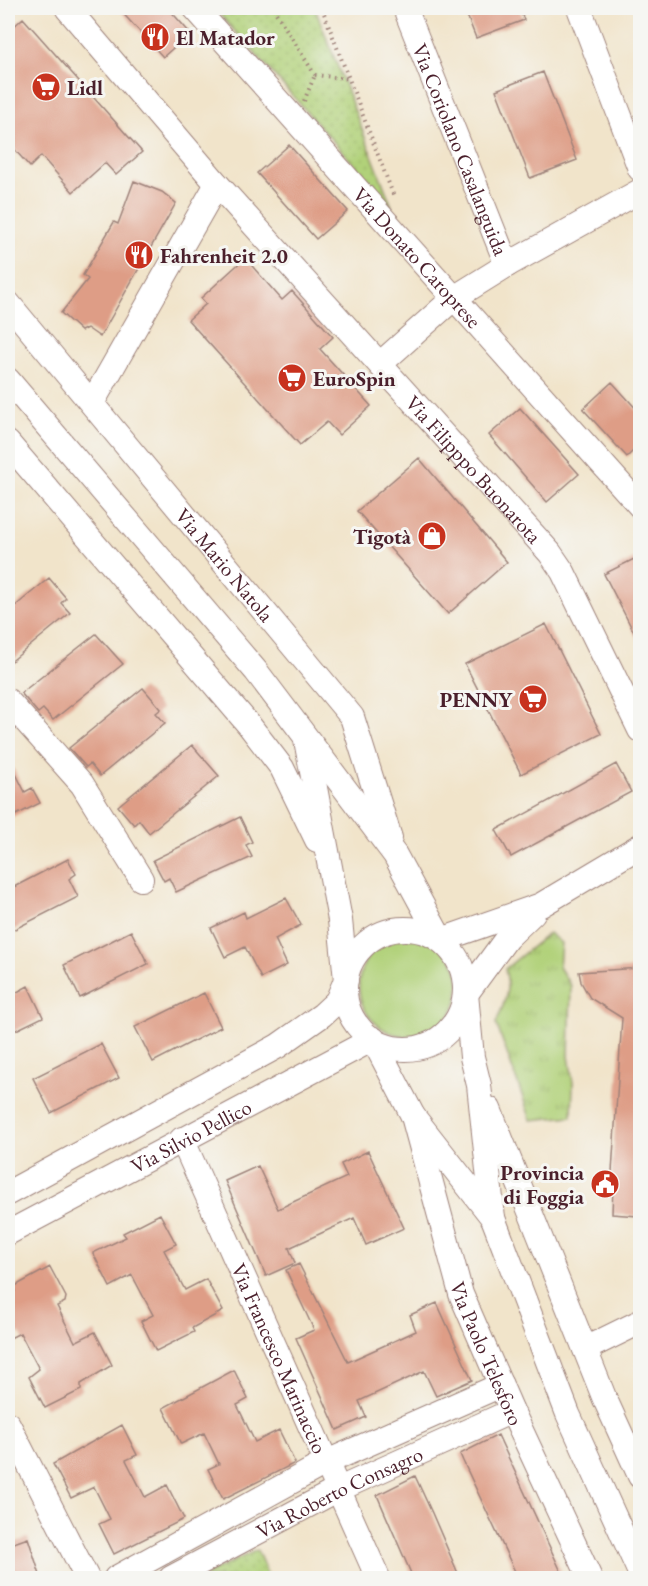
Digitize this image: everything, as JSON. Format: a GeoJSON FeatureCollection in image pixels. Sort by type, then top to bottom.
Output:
{"type":"FeatureCollection","features":[{"type":"Feature","properties":{"kind":"street","name":"Via Filipppo Buonarota"},"geometry":{"type":"LineString","coordinates":[[67,8],[217,184],[550,552],[563,572],[640,730]]}},
{"type":"Feature","properties":{"kind":"street","name":"Via Donato Caroprese"},"geometry":{"type":"LineString","coordinates":[[195,8],[640,506]]}},
{"type":"Feature","properties":{"kind":"street","name":"Via Coriolano Casalanguida"},"geometry":{"type":"LineString","coordinates":[[380,364],[454,298],[507,265],[405,8]]}},
{"type":"Feature","properties":{"kind":"street"},"geometry":{"type":"LineString","coordinates":[[579,8],[640,169]]}},
{"type":"Feature","properties":{"kind":"street"},"geometry":{"type":"LineString","coordinates":[[92,403],[217,184]]}},
{"type":"Feature","properties":{"kind":"street"},"geometry":{"type":"LineString","coordinates":[[507,265],[640,191]]}},
{"type":"Feature","properties":{"kind":"street","name":"Via Mario Natola"},"geometry":{"type":"LineString","coordinates":[[8,303],[352,717],[395,855]]}},
{"type":"Feature","properties":{"kind":"street","name":"Via Mario Natola"},"geometry":{"type":"LineString","coordinates":[[8,380],[256,671],[305,734],[395,855],[441,940]]}},
{"type":"Feature","properties":{"kind":"street","name":"Via Mario Natola"},"geometry":{"type":"LineString","coordinates":[[8,442],[249,725],[282,768],[334,878]]}},
{"type":"Feature","properties":{"kind":"street"},"geometry":{"type":"LineString","coordinates":[[8,701],[82,784],[141,879]]}},
{"type":"Feature","properties":{"kind":"street","name":"Via Mario Natola"},"geometry":{"type":"LineString","coordinates":[[305,734],[334,878],[346,980]]}},
{"type":"Feature","properties":{"kind":"street"},"geometry":{"type":"LineString","coordinates":[[441,940],[541,905],[640,846]]}},
{"type":"Feature","properties":{"kind":"street"},"geometry":{"type":"LineString","coordinates":[[466,994],[461,964],[441,940],[413,929],[389,931],[377,936],[356,953],[346,980],[345,992],[352,1016],[373,1039],[389,1046],[406,1049],[435,1041],[445,1035],[458,1019],[466,994],[507,938],[541,905]]}},
{"type":"Feature","properties":{"kind":"street","name":"Via Silvio Pellico"},"geometry":{"type":"LineString","coordinates":[[8,1193],[278,1046],[322,1015],[337,1001],[346,980]]}},
{"type":"Feature","properties":{"kind":"street","name":"Via Paolo Telesforo"},"geometry":{"type":"LineString","coordinates":[[466,994],[472,1056],[479,1085],[493,1218],[568,1414],[640,1573]]}},
{"type":"Feature","properties":{"kind":"street","name":"Via Silvio Pellico"},"geometry":{"type":"LineString","coordinates":[[8,1233],[373,1039]]}},
{"type":"Feature","properties":{"kind":"street","name":"Via Paolo Telesforo"},"geometry":{"type":"LineString","coordinates":[[373,1039],[413,1116],[493,1218]]}},
{"type":"Feature","properties":{"kind":"street","name":"Via Paolo Telesforo"},"geometry":{"type":"LineString","coordinates":[[479,1085],[585,1349],[640,1476]]}},
{"type":"Feature","properties":{"kind":"street","name":"Via Paolo Telesforo"},"geometry":{"type":"LineString","coordinates":[[413,1116],[461,1294],[512,1411],[590,1578]]}},
{"type":"Feature","properties":{"kind":"street","name":"Via Francesco Marinaccio"},"geometry":{"type":"LineString","coordinates":[[182,1139],[378,1578]]}},
{"type":"Feature","properties":{"kind":"street"},"geometry":{"type":"LineString","coordinates":[[585,1349],[640,1322]]}},
{"type":"Feature","properties":{"kind":"street","name":"Via Roberto Consagro"},"geometry":{"type":"LineString","coordinates":[[117,1578],[327,1462],[501,1386]]}},
{"type":"Feature","properties":{"kind":"street","name":"Via Roberto Consagro"},"geometry":{"type":"LineString","coordinates":[[171,1578],[337,1490],[512,1411]]}},
{"type":"Feature","properties":{"kind":"street"},"geometry":{"type":"LineString","coordinates":[[8,1424],[87,1578]]}},
{"type":"Feature","properties":{"kind":"path"},"geometry":{"type":"LineString","coordinates":[[273,8],[315,75],[350,79]]}},
{"type":"Feature","properties":{"kind":"path"},"geometry":{"type":"LineString","coordinates":[[322,8],[398,209],[384,219]]}},
{"type":"Feature","properties":{"kind":"green space"},"geometry":{"type":"Polygon","coordinates":[[[214,8],[315,8],[392,207],[214,8]]]}},
{"type":"Feature","properties":{"kind":"green space"},"geometry":{"type":"Polygon","coordinates":[[[549,933],[561,943],[559,967],[571,986],[569,1056],[573,1083],[572,1116],[531,1120],[496,1023],[507,990],[505,969],[549,933]]]}},
{"type":"Feature","properties":{"kind":"green space"},"geometry":{"type":"Polygon","coordinates":[[[409,936],[428,940],[444,951],[455,967],[459,986],[455,1005],[444,1021],[428,1032],[409,1036],[390,1032],[374,1021],[363,1005],[359,986],[363,967],[374,951],[390,940],[409,936]]]}},
{"type":"Feature","properties":{"kind":"green space"},"geometry":{"type":"Polygon","coordinates":[[[257,1550],[269,1578],[199,1578],[257,1550]]]}},
{"type":"Feature","properties":{"kind":"building"},"geometry":{"type":"Polygon","coordinates":[[[118,8],[168,8],[190,33],[163,57],[118,8]]]}},
{"type":"Feature","properties":{"kind":"building"},"geometry":{"type":"Polygon","coordinates":[[[464,8],[519,8],[524,20],[476,38],[464,8]]]}},
{"type":"Feature","properties":{"kind":"building","name":"Lidl"},"geometry":{"type":"Polygon","coordinates":[[[23,18],[142,152],[116,175],[105,163],[73,192],[41,156],[30,167],[8,142],[8,32],[23,18]]]}},
{"type":"Feature","properties":{"kind":"building"},"geometry":{"type":"Polygon","coordinates":[[[543,72],[577,160],[530,178],[496,90],[543,72]]]}},
{"type":"Feature","properties":{"kind":"building"},"geometry":{"type":"Polygon","coordinates":[[[289,145],[348,211],[316,239],[257,173],[289,145]]]}},
{"type":"Feature","properties":{"kind":"building"},"geometry":{"type":"Polygon","coordinates":[[[134,181],[162,192],[176,203],[100,337],[87,328],[81,331],[61,313],[88,279],[83,275],[114,222],[118,224],[134,181]]]}},
{"type":"Feature","properties":{"kind":"building","name":"EuroSpin"},"geometry":{"type":"Polygon","coordinates":[[[245,258],[282,300],[292,291],[333,337],[320,349],[371,406],[339,435],[327,422],[300,445],[188,320],[206,304],[201,298],[245,258]]]}},
{"type":"Feature","properties":{"kind":"building"},"geometry":{"type":"Polygon","coordinates":[[[612,382],[640,413],[640,444],[627,457],[583,409],[612,382]]]}},
{"type":"Feature","properties":{"kind":"building"},"geometry":{"type":"Polygon","coordinates":[[[520,408],[579,474],[547,502],[489,435],[520,408]]]}},
{"type":"Feature","properties":{"kind":"building","name":"Tigotà"},"geometry":{"type":"Polygon","coordinates":[[[419,458],[507,562],[448,614],[357,511],[419,458]]]}},
{"type":"Feature","properties":{"kind":"building"},"geometry":{"type":"Polygon","coordinates":[[[634,559],[635,562],[640,560],[640,644],[604,574],[634,559]]]}},
{"type":"Feature","properties":{"kind":"building"},"geometry":{"type":"Polygon","coordinates":[[[49,578],[66,598],[61,603],[70,613],[8,664],[8,612],[49,578]]]}},
{"type":"Feature","properties":{"kind":"building","name":"PENNY"},"geometry":{"type":"Polygon","coordinates":[[[546,624],[601,734],[521,774],[465,664],[546,624]]]}},
{"type":"Feature","properties":{"kind":"building"},"geometry":{"type":"Polygon","coordinates":[[[96,634],[123,664],[53,720],[43,709],[38,713],[21,693],[96,634]]]}},
{"type":"Feature","properties":{"kind":"building"},"geometry":{"type":"Polygon","coordinates":[[[143,688],[161,709],[156,713],[165,723],[100,776],[90,764],[86,767],[69,748],[143,688]]]}},
{"type":"Feature","properties":{"kind":"building"},"geometry":{"type":"Polygon","coordinates":[[[192,745],[219,776],[149,833],[139,820],[134,825],[118,806],[192,745]]]}},
{"type":"Feature","properties":{"kind":"building"},"geometry":{"type":"Polygon","coordinates":[[[8,758],[25,792],[32,788],[40,803],[8,819],[8,758]]]}},
{"type":"Feature","properties":{"kind":"building"},"geometry":{"type":"Polygon","coordinates":[[[616,764],[631,792],[511,857],[496,830],[616,764]]]}},
{"type":"Feature","properties":{"kind":"building"},"geometry":{"type":"Polygon","coordinates":[[[240,817],[252,842],[246,845],[252,857],[176,892],[169,878],[164,881],[153,860],[240,817]]]}},
{"type":"Feature","properties":{"kind":"building"},"geometry":{"type":"Polygon","coordinates":[[[68,859],[76,874],[69,879],[78,897],[13,930],[8,918],[8,890],[68,859]]]}},
{"type":"Feature","properties":{"kind":"building"},"geometry":{"type":"Polygon","coordinates":[[[286,898],[301,925],[275,939],[287,965],[261,978],[245,947],[225,957],[211,928],[244,912],[246,918],[286,898]]]}},
{"type":"Feature","properties":{"kind":"building"},"geometry":{"type":"Polygon","coordinates":[[[131,931],[148,964],[80,998],[64,965],[131,931]]]}},
{"type":"Feature","properties":{"kind":"building"},"geometry":{"type":"Polygon","coordinates":[[[640,968],[640,1198],[638,1216],[612,1214],[613,1187],[611,1187],[622,1018],[590,998],[581,982],[579,972],[640,968]]]}},
{"type":"Feature","properties":{"kind":"building"},"geometry":{"type":"Polygon","coordinates":[[[28,986],[43,1017],[8,1034],[8,997],[28,986]]]}},
{"type":"Feature","properties":{"kind":"building"},"geometry":{"type":"Polygon","coordinates":[[[204,993],[221,1027],[153,1062],[135,1027],[204,993]]]}},
{"type":"Feature","properties":{"kind":"building"},"geometry":{"type":"Polygon","coordinates":[[[101,1044],[119,1078],[51,1113],[33,1078],[101,1044]]]}},
{"type":"Feature","properties":{"kind":"building"},"geometry":{"type":"Polygon","coordinates":[[[368,1151],[404,1228],[366,1245],[354,1218],[289,1248],[295,1263],[266,1276],[225,1181],[258,1166],[278,1209],[347,1177],[341,1164],[368,1151]]]}},
{"type":"Feature","properties":{"kind":"building"},"geometry":{"type":"Polygon","coordinates":[[[160,1214],[176,1244],[164,1250],[185,1290],[206,1279],[223,1311],[192,1328],[194,1332],[156,1351],[141,1321],[153,1315],[132,1275],[110,1287],[93,1253],[126,1237],[123,1233],[160,1214]]]}},
{"type":"Feature","properties":{"kind":"building"},"geometry":{"type":"Polygon","coordinates":[[[299,1264],[348,1362],[416,1331],[410,1315],[437,1303],[472,1380],[436,1396],[424,1371],[359,1401],[366,1417],[337,1430],[296,1338],[314,1330],[286,1270],[299,1264]]]}},
{"type":"Feature","properties":{"kind":"building"},"geometry":{"type":"Polygon","coordinates":[[[50,1267],[66,1297],[65,1302],[57,1306],[75,1342],[95,1332],[112,1365],[81,1384],[81,1390],[45,1408],[29,1377],[39,1369],[20,1333],[8,1339],[8,1294],[15,1291],[15,1286],[50,1267]]]}},
{"type":"Feature","properties":{"kind":"building"},"geometry":{"type":"Polygon","coordinates":[[[234,1370],[248,1399],[237,1405],[255,1442],[279,1430],[295,1463],[223,1499],[208,1469],[219,1464],[204,1433],[181,1444],[163,1408],[234,1370]]]}},
{"type":"Feature","properties":{"kind":"building"},"geometry":{"type":"Polygon","coordinates":[[[122,1425],[137,1455],[126,1460],[145,1497],[167,1485],[184,1519],[114,1554],[99,1524],[110,1519],[94,1487],[71,1498],[53,1464],[122,1425]]]}},
{"type":"Feature","properties":{"kind":"building"},"geometry":{"type":"Polygon","coordinates":[[[498,1435],[564,1578],[518,1578],[463,1461],[460,1454],[498,1435]]]}},
{"type":"Feature","properties":{"kind":"building"},"geometry":{"type":"Polygon","coordinates":[[[415,1476],[460,1578],[413,1578],[377,1495],[415,1476]]]}},
{"type":"Feature","properties":{"kind":"building"},"geometry":{"type":"Polygon","coordinates":[[[28,1538],[41,1578],[8,1578],[8,1545],[28,1538]]]}},
{"type":"Feature","properties":{"kind":"place","name":"El Matador"},"geometry":{"type":"Point","coordinates":[155,37]}},
{"type":"Feature","properties":{"kind":"place","name":"Lidl"},"geometry":{"type":"Point","coordinates":[46,87]}},
{"type":"Feature","properties":{"kind":"place","name":"Fahrenheit 2.0"},"geometry":{"type":"Point","coordinates":[139,255]}},
{"type":"Feature","properties":{"kind":"place","name":"EuroSpin"},"geometry":{"type":"Point","coordinates":[292,378]}},
{"type":"Feature","properties":{"kind":"place","name":"Tigotà"},"geometry":{"type":"Point","coordinates":[432,536]}},
{"type":"Feature","properties":{"kind":"place","name":"PENNY"},"geometry":{"type":"Point","coordinates":[533,699]}},
{"type":"Feature","properties":{"kind":"place","name":"Provincia di Foggia"},"geometry":{"type":"Point","coordinates":[605,1184]}}]}
